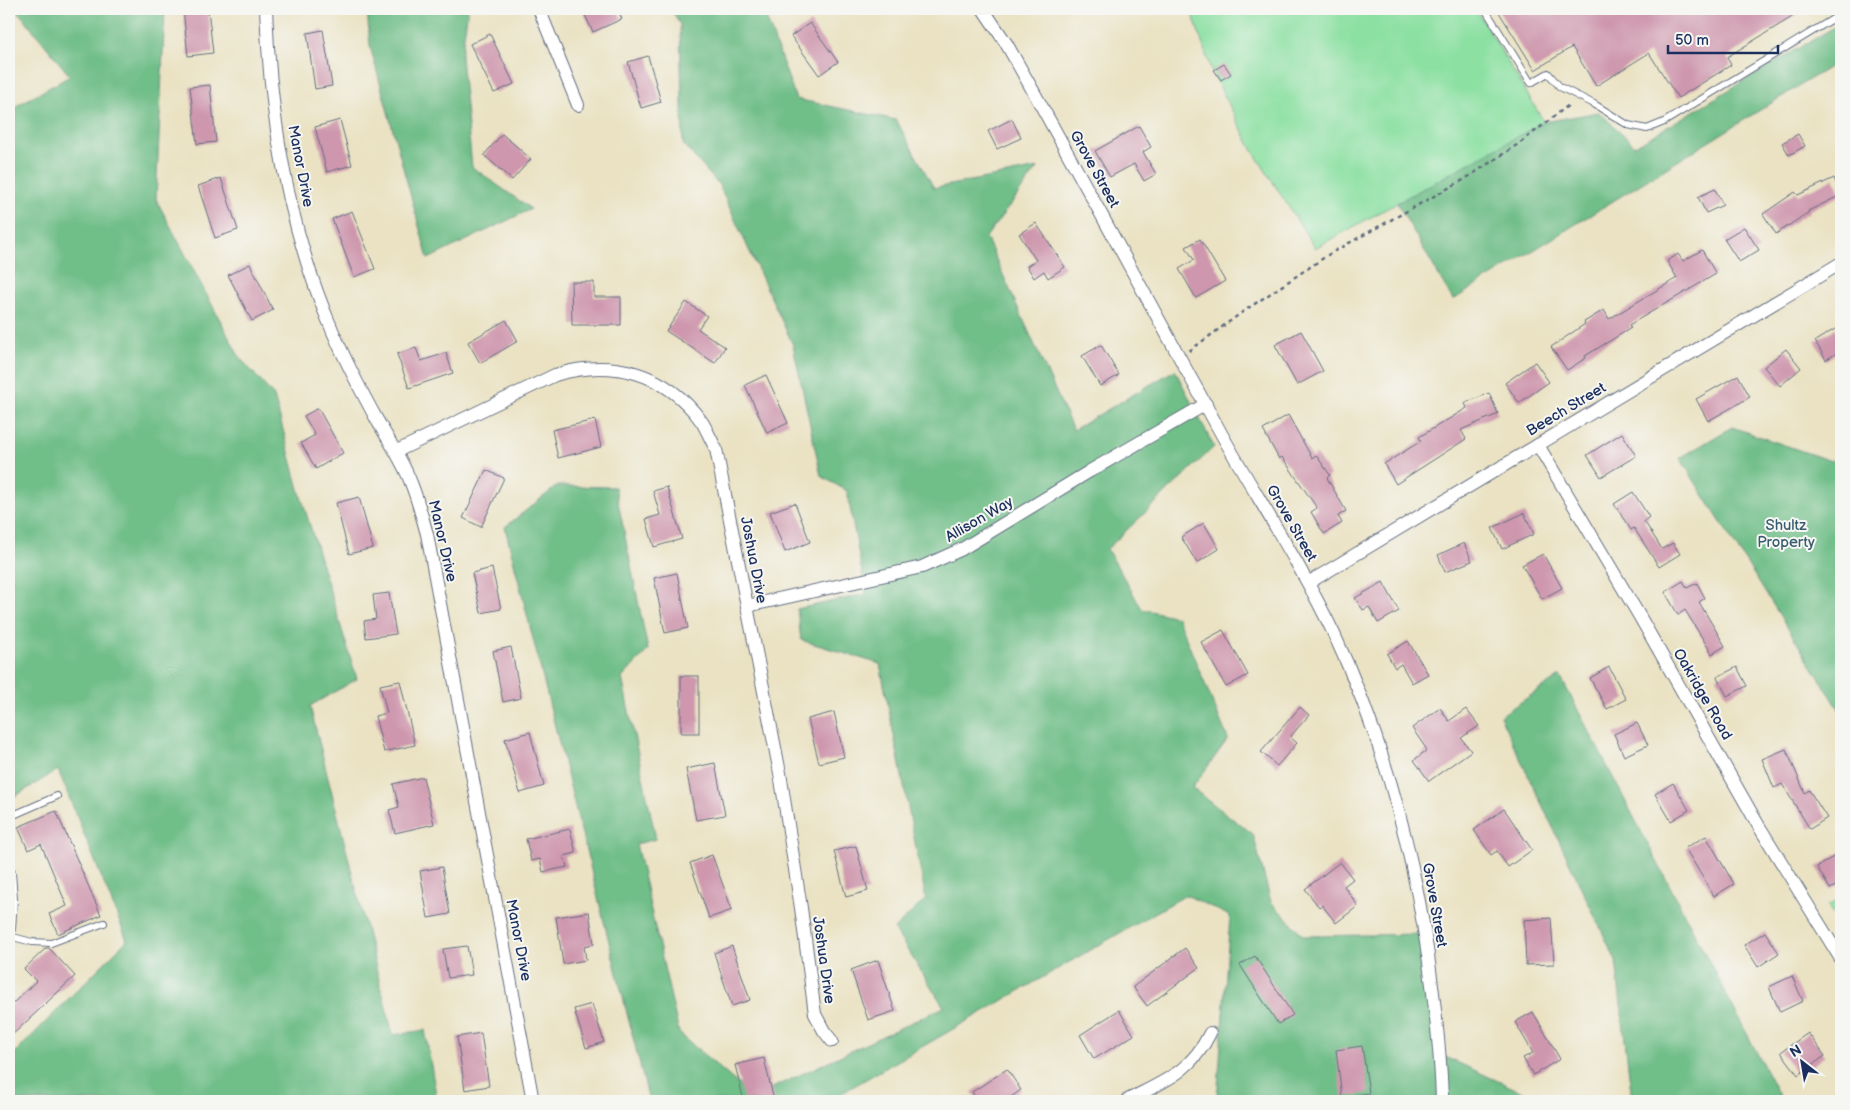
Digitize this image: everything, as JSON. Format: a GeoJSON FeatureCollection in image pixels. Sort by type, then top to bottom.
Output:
{"type":"FeatureCollection","features":[{"type":"Feature","properties":{"kind":"street","name":"Manor Drive"},"geometry":{"type":"LineString","coordinates":[[266,9],[267,44],[277,131],[287,186],[300,240],[317,293],[356,382],[397,451],[411,482],[427,534],[533,1101]]}},
{"type":"Feature","properties":{"kind":"street"},"geometry":{"type":"LineString","coordinates":[[539,9],[578,105]]}},
{"type":"Feature","properties":{"kind":"street","name":"Grove Street"},"geometry":{"type":"LineString","coordinates":[[983,9],[1028,81],[1179,357],[1308,583],[1333,631],[1354,680],[1385,762],[1416,882],[1429,960],[1437,1028],[1442,1101]]}},
{"type":"Feature","properties":{"kind":"street","name":"Beech Street"},"geometry":{"type":"LineString","coordinates":[[1308,583],[1841,264]]}},
{"type":"Feature","properties":{"kind":"street","name":"Joshua Drive"},"geometry":{"type":"LineString","coordinates":[[397,451],[555,375],[595,367],[616,368],[636,372],[656,381],[672,391],[690,407],[703,424],[716,449],[780,773],[815,1014],[832,1041]]}},
{"type":"Feature","properties":{"kind":"street","name":"Allison Way"},"geometry":{"type":"LineString","coordinates":[[747,606],[922,567],[962,550],[1090,471],[1206,404]]}},
{"type":"Feature","properties":{"kind":"street","name":"Oakridge Road"},"geometry":{"type":"LineString","coordinates":[[1538,445],[1640,617],[1757,823],[1841,959]]}},
{"type":"Feature","properties":{"kind":"street"},"geometry":{"type":"LineString","coordinates":[[9,873],[11,899],[9,929]]}},
{"type":"Feature","properties":{"kind":"street"},"geometry":{"type":"LineString","coordinates":[[1126,1101],[1181,1071],[1193,1061],[1203,1048],[1210,1033]]}},
{"type":"Feature","properties":{"kind":"lane"},"geometry":{"type":"LineString","coordinates":[[1485,9],[1531,83],[1548,73],[1560,87],[1628,125],[1646,129],[1664,122],[1841,14]]}},
{"type":"Feature","properties":{"kind":"lane"},"geometry":{"type":"LineString","coordinates":[[9,817],[57,796]]}},
{"type":"Feature","properties":{"kind":"lane"},"geometry":{"type":"LineString","coordinates":[[9,936],[32,942],[51,943],[104,923]]}},
{"type":"Feature","properties":{"kind":"path"},"geometry":{"type":"LineString","coordinates":[[1179,357],[1331,252],[1465,179],[1520,143],[1579,97]]}},
{"type":"Feature","properties":{"kind":"green space"},"geometry":{"type":"Polygon","coordinates":[[[16,9],[165,9],[156,199],[240,358],[274,396],[300,493],[357,679],[310,706],[393,1035],[425,1030],[437,1101],[9,1101],[9,1059],[127,940],[58,770],[9,800],[9,110],[70,76],[16,9]]]}},
{"type":"Feature","properties":{"kind":"green space"},"geometry":{"type":"Polygon","coordinates":[[[367,9],[468,9],[461,57],[472,167],[531,209],[428,259],[370,46],[367,9]]]}},
{"type":"Feature","properties":{"kind":"green space"},"geometry":{"type":"Polygon","coordinates":[[[671,9],[763,9],[796,99],[896,120],[934,188],[1038,168],[986,237],[1073,430],[1175,370],[1214,447],[1107,549],[1142,609],[1177,617],[1228,739],[1192,788],[1253,834],[1271,902],[1304,936],[1425,934],[1441,1055],[1542,1101],[1217,1101],[1230,916],[1186,895],[828,1101],[649,1101],[505,527],[557,486],[615,487],[648,650],[622,678],[656,839],[636,844],[679,1033],[753,1097],[944,1007],[894,929],[926,899],[880,664],[801,640],[797,609],[866,594],[847,491],[821,476],[793,345],[719,185],[683,144],[680,24],[671,9]]]}},
{"type":"Feature","properties":{"kind":"green space"},"geometry":{"type":"Polygon","coordinates":[[[1191,9],[1476,9],[1544,122],[1315,248],[1253,151],[1211,70],[1191,9]]]}},
{"type":"Feature","properties":{"kind":"green space"},"geometry":{"type":"Polygon","coordinates":[[[1841,23],[1841,60],[1453,300],[1397,203],[1544,122],[1599,112],[1635,146],[1841,23]]]}},
{"type":"Feature","properties":{"kind":"green space","name":"Shultz Property"},"geometry":{"type":"Polygon","coordinates":[[[1732,427],[1831,461],[1841,455],[1841,712],[1680,458],[1732,427]]]}},
{"type":"Feature","properties":{"kind":"green space"},"geometry":{"type":"Polygon","coordinates":[[[1560,676],[1782,1101],[1632,1101],[1616,961],[1500,716],[1560,676]]]}},
{"type":"Feature","properties":{"kind":"green space"},"geometry":{"type":"Polygon","coordinates":[[[1841,898],[1841,927],[1828,906],[1841,898]]]}},
{"type":"Feature","properties":{"kind":"building"},"geometry":{"type":"Polygon","coordinates":[[[183,9],[208,9],[213,53],[188,56],[183,9]]]}},
{"type":"Feature","properties":{"kind":"building"},"geometry":{"type":"Polygon","coordinates":[[[582,9],[617,9],[622,19],[593,32],[582,9]]]}},
{"type":"Feature","properties":{"kind":"building"},"geometry":{"type":"Polygon","coordinates":[[[1497,9],[1805,9],[1727,57],[1731,65],[1678,98],[1649,53],[1596,86],[1572,47],[1535,70],[1497,9]]]}},
{"type":"Feature","properties":{"kind":"building"},"geometry":{"type":"Polygon","coordinates":[[[810,23],[838,62],[819,75],[791,36],[810,23]]]}},
{"type":"Feature","properties":{"kind":"building"},"geometry":{"type":"Polygon","coordinates":[[[323,30],[332,86],[315,89],[307,33],[323,30]]]}},
{"type":"Feature","properties":{"kind":"building"},"geometry":{"type":"Polygon","coordinates":[[[490,34],[514,84],[494,93],[470,44],[490,34]]]}},
{"type":"Feature","properties":{"kind":"building"},"geometry":{"type":"Polygon","coordinates":[[[648,56],[661,102],[641,108],[628,62],[648,56]]]}},
{"type":"Feature","properties":{"kind":"building"},"geometry":{"type":"Polygon","coordinates":[[[1224,64],[1231,74],[1221,80],[1214,70],[1224,64]]]}},
{"type":"Feature","properties":{"kind":"building"},"geometry":{"type":"Polygon","coordinates":[[[210,85],[216,142],[197,144],[190,87],[210,85]]]}},
{"type":"Feature","properties":{"kind":"building"},"geometry":{"type":"Polygon","coordinates":[[[1012,119],[1021,138],[997,149],[988,131],[1012,119]]]}},
{"type":"Feature","properties":{"kind":"building"},"geometry":{"type":"Polygon","coordinates":[[[340,120],[352,165],[327,172],[315,127],[340,120]]]}},
{"type":"Feature","properties":{"kind":"building"},"geometry":{"type":"Polygon","coordinates":[[[1139,126],[1151,147],[1143,152],[1156,174],[1144,181],[1134,164],[1110,177],[1095,151],[1139,126]]]}},
{"type":"Feature","properties":{"kind":"building"},"geometry":{"type":"Polygon","coordinates":[[[502,134],[531,159],[512,180],[484,155],[502,134]]]}},
{"type":"Feature","properties":{"kind":"building"},"geometry":{"type":"Polygon","coordinates":[[[1798,134],[1805,146],[1789,155],[1782,143],[1798,134]]]}},
{"type":"Feature","properties":{"kind":"building"},"geometry":{"type":"Polygon","coordinates":[[[221,178],[238,230],[215,238],[198,186],[221,178]]]}},
{"type":"Feature","properties":{"kind":"building"},"geometry":{"type":"Polygon","coordinates":[[[1834,178],[1841,195],[1808,211],[1776,234],[1763,214],[1795,192],[1798,195],[1834,178]]]}},
{"type":"Feature","properties":{"kind":"building"},"geometry":{"type":"Polygon","coordinates":[[[1715,189],[1723,205],[1706,213],[1698,197],[1715,189]]]}},
{"type":"Feature","properties":{"kind":"building"},"geometry":{"type":"Polygon","coordinates":[[[352,211],[375,269],[354,277],[332,219],[352,211]]]}},
{"type":"Feature","properties":{"kind":"building"},"geometry":{"type":"Polygon","coordinates":[[[1036,223],[1065,267],[1048,278],[1044,271],[1034,278],[1027,266],[1036,260],[1019,234],[1036,223]]]}},
{"type":"Feature","properties":{"kind":"building"},"geometry":{"type":"Polygon","coordinates":[[[1744,227],[1759,250],[1739,262],[1724,239],[1744,227]]]}},
{"type":"Feature","properties":{"kind":"building"},"geometry":{"type":"Polygon","coordinates":[[[1200,239],[1225,281],[1196,298],[1179,269],[1194,260],[1186,247],[1200,239]]]}},
{"type":"Feature","properties":{"kind":"building"},"geometry":{"type":"Polygon","coordinates":[[[1702,250],[1716,274],[1629,325],[1631,328],[1585,356],[1586,358],[1567,370],[1551,347],[1585,324],[1584,322],[1604,310],[1609,319],[1677,278],[1667,261],[1678,254],[1683,261],[1702,250]]]}},
{"type":"Feature","properties":{"kind":"building"},"geometry":{"type":"Polygon","coordinates":[[[250,264],[273,310],[252,321],[228,275],[250,264]]]}},
{"type":"Feature","properties":{"kind":"building"},"geometry":{"type":"Polygon","coordinates":[[[571,282],[594,282],[594,297],[621,297],[621,325],[572,325],[571,282]]]}},
{"type":"Feature","properties":{"kind":"building"},"geometry":{"type":"Polygon","coordinates":[[[686,302],[707,316],[698,329],[725,347],[715,363],[666,331],[686,302]]]}},
{"type":"Feature","properties":{"kind":"building"},"geometry":{"type":"Polygon","coordinates":[[[506,320],[518,341],[480,363],[468,342],[506,320]]]}},
{"type":"Feature","properties":{"kind":"building"},"geometry":{"type":"Polygon","coordinates":[[[1835,329],[1841,339],[1841,350],[1826,360],[1815,341],[1835,329]]]}},
{"type":"Feature","properties":{"kind":"building"},"geometry":{"type":"Polygon","coordinates":[[[1301,331],[1323,371],[1297,385],[1275,345],[1301,331]]]}},
{"type":"Feature","properties":{"kind":"building"},"geometry":{"type":"Polygon","coordinates":[[[1101,345],[1119,375],[1100,386],[1082,356],[1101,345]]]}},
{"type":"Feature","properties":{"kind":"building"},"geometry":{"type":"Polygon","coordinates":[[[416,348],[421,361],[446,353],[453,373],[409,388],[397,354],[416,348]]]}},
{"type":"Feature","properties":{"kind":"building"},"geometry":{"type":"Polygon","coordinates":[[[1786,349],[1801,368],[1780,386],[1764,367],[1786,349]]]}},
{"type":"Feature","properties":{"kind":"building"},"geometry":{"type":"Polygon","coordinates":[[[1535,362],[1549,382],[1519,403],[1505,383],[1535,362]]]}},
{"type":"Feature","properties":{"kind":"building"},"geometry":{"type":"Polygon","coordinates":[[[766,375],[788,423],[767,433],[745,385],[766,375]]]}},
{"type":"Feature","properties":{"kind":"building"},"geometry":{"type":"Polygon","coordinates":[[[1738,375],[1750,397],[1708,421],[1696,399],[1738,375]]]}},
{"type":"Feature","properties":{"kind":"building"},"geometry":{"type":"Polygon","coordinates":[[[1489,393],[1498,414],[1461,430],[1466,439],[1396,484],[1384,464],[1421,441],[1419,437],[1467,408],[1465,403],[1489,393]]]}},
{"type":"Feature","properties":{"kind":"building"},"geometry":{"type":"Polygon","coordinates":[[[318,408],[343,453],[316,469],[301,443],[315,435],[304,416],[318,408]]]}},
{"type":"Feature","properties":{"kind":"building"},"geometry":{"type":"Polygon","coordinates":[[[1288,415],[1312,458],[1316,455],[1330,475],[1327,478],[1346,511],[1338,516],[1342,523],[1324,534],[1311,512],[1317,508],[1282,457],[1279,459],[1263,430],[1288,415]]]}},
{"type":"Feature","properties":{"kind":"building"},"geometry":{"type":"Polygon","coordinates":[[[595,420],[601,447],[558,458],[552,430],[595,420]]]}},
{"type":"Feature","properties":{"kind":"building"},"geometry":{"type":"Polygon","coordinates":[[[1622,433],[1636,456],[1601,477],[1587,455],[1622,433]]]}},
{"type":"Feature","properties":{"kind":"building"},"geometry":{"type":"Polygon","coordinates":[[[486,470],[504,478],[481,527],[463,518],[486,470]]]}},
{"type":"Feature","properties":{"kind":"building"},"geometry":{"type":"Polygon","coordinates":[[[667,487],[682,539],[654,547],[646,519],[660,515],[653,491],[667,487]]]}},
{"type":"Feature","properties":{"kind":"building"},"geometry":{"type":"Polygon","coordinates":[[[1633,492],[1649,517],[1644,521],[1662,549],[1673,543],[1680,554],[1659,567],[1634,528],[1631,530],[1614,504],[1633,492]]]}},
{"type":"Feature","properties":{"kind":"building"},"geometry":{"type":"Polygon","coordinates":[[[359,497],[373,548],[349,554],[336,503],[359,497]]]}},
{"type":"Feature","properties":{"kind":"building"},"geometry":{"type":"Polygon","coordinates":[[[795,503],[810,542],[785,552],[770,512],[795,503]]]}},
{"type":"Feature","properties":{"kind":"building"},"geometry":{"type":"Polygon","coordinates":[[[1524,513],[1534,534],[1502,549],[1492,528],[1524,513]]]}},
{"type":"Feature","properties":{"kind":"building"},"geometry":{"type":"Polygon","coordinates":[[[1204,523],[1219,549],[1197,563],[1181,537],[1204,523]]]}},
{"type":"Feature","properties":{"kind":"building"},"geometry":{"type":"Polygon","coordinates":[[[1464,543],[1472,561],[1445,572],[1438,555],[1464,543]]]}},
{"type":"Feature","properties":{"kind":"building"},"geometry":{"type":"Polygon","coordinates":[[[1543,554],[1562,588],[1542,599],[1522,565],[1543,554]]]}},
{"type":"Feature","properties":{"kind":"building"},"geometry":{"type":"Polygon","coordinates":[[[492,568],[501,609],[481,613],[472,573],[492,568]]]}},
{"type":"Feature","properties":{"kind":"building"},"geometry":{"type":"Polygon","coordinates":[[[677,573],[688,628],[665,633],[654,578],[677,573]]]}},
{"type":"Feature","properties":{"kind":"building"},"geometry":{"type":"Polygon","coordinates":[[[1683,581],[1687,588],[1697,583],[1705,598],[1699,602],[1725,646],[1712,654],[1685,610],[1678,615],[1665,592],[1683,581]]]}},
{"type":"Feature","properties":{"kind":"building"},"geometry":{"type":"Polygon","coordinates":[[[1383,582],[1399,611],[1378,623],[1369,607],[1363,610],[1355,598],[1383,582]]]}},
{"type":"Feature","properties":{"kind":"building"},"geometry":{"type":"Polygon","coordinates":[[[389,593],[396,634],[366,638],[364,621],[376,619],[373,595],[389,593]]]}},
{"type":"Feature","properties":{"kind":"building"},"geometry":{"type":"Polygon","coordinates":[[[1223,630],[1248,675],[1226,687],[1201,642],[1223,630]]]}},
{"type":"Feature","properties":{"kind":"building"},"geometry":{"type":"Polygon","coordinates":[[[1408,641],[1428,674],[1412,683],[1401,664],[1395,668],[1387,654],[1408,641]]]}},
{"type":"Feature","properties":{"kind":"building"},"geometry":{"type":"Polygon","coordinates":[[[511,647],[521,698],[503,702],[493,651],[511,647]]]}},
{"type":"Feature","properties":{"kind":"building"},"geometry":{"type":"Polygon","coordinates":[[[1609,667],[1626,699],[1607,709],[1590,678],[1609,667]]]}},
{"type":"Feature","properties":{"kind":"building"},"geometry":{"type":"Polygon","coordinates":[[[1737,667],[1747,686],[1727,696],[1717,677],[1737,667]]]}},
{"type":"Feature","properties":{"kind":"building"},"geometry":{"type":"Polygon","coordinates":[[[681,676],[699,676],[699,733],[681,733],[681,676]]]}},
{"type":"Feature","properties":{"kind":"building"},"geometry":{"type":"Polygon","coordinates":[[[400,681],[415,745],[384,752],[375,716],[387,713],[380,685],[400,681]]]}},
{"type":"Feature","properties":{"kind":"building"},"geometry":{"type":"Polygon","coordinates":[[[1300,707],[1309,715],[1290,737],[1297,743],[1277,766],[1261,752],[1300,707]]]}},
{"type":"Feature","properties":{"kind":"building"},"geometry":{"type":"Polygon","coordinates":[[[1440,708],[1449,721],[1466,709],[1479,726],[1461,738],[1471,751],[1429,781],[1414,760],[1427,750],[1412,728],[1440,708]]]}},
{"type":"Feature","properties":{"kind":"building"},"geometry":{"type":"Polygon","coordinates":[[[834,712],[844,757],[819,763],[808,719],[834,712]]]}},
{"type":"Feature","properties":{"kind":"building"},"geometry":{"type":"Polygon","coordinates":[[[1637,723],[1648,745],[1624,756],[1614,734],[1637,723]]]}},
{"type":"Feature","properties":{"kind":"building"},"geometry":{"type":"Polygon","coordinates":[[[530,732],[544,786],[520,793],[505,739],[530,732]]]}},
{"type":"Feature","properties":{"kind":"building"},"geometry":{"type":"Polygon","coordinates":[[[1786,749],[1805,793],[1809,790],[1827,818],[1810,829],[1782,784],[1774,788],[1762,759],[1786,749]]]}},
{"type":"Feature","properties":{"kind":"building"},"geometry":{"type":"Polygon","coordinates":[[[715,763],[725,815],[696,820],[686,769],[715,763]]]}},
{"type":"Feature","properties":{"kind":"building"},"geometry":{"type":"Polygon","coordinates":[[[423,777],[434,824],[395,833],[389,810],[399,807],[393,784],[423,777]]]}},
{"type":"Feature","properties":{"kind":"building"},"geometry":{"type":"Polygon","coordinates":[[[1673,783],[1689,810],[1671,821],[1655,794],[1673,783]]]}},
{"type":"Feature","properties":{"kind":"building"},"geometry":{"type":"Polygon","coordinates":[[[1504,809],[1532,850],[1508,867],[1497,851],[1491,855],[1474,830],[1504,809]]]}},
{"type":"Feature","properties":{"kind":"building"},"geometry":{"type":"Polygon","coordinates":[[[56,811],[101,915],[58,934],[49,914],[67,906],[41,844],[28,850],[18,827],[56,811]]]}},
{"type":"Feature","properties":{"kind":"building"},"geometry":{"type":"Polygon","coordinates":[[[570,829],[576,853],[564,856],[567,867],[543,872],[540,859],[531,861],[526,839],[570,829]]]}},
{"type":"Feature","properties":{"kind":"building"},"geometry":{"type":"Polygon","coordinates":[[[1706,836],[1734,884],[1714,896],[1685,848],[1706,836]]]}},
{"type":"Feature","properties":{"kind":"building"},"geometry":{"type":"Polygon","coordinates":[[[856,846],[868,891],[846,897],[834,851],[856,846]]]}},
{"type":"Feature","properties":{"kind":"building"},"geometry":{"type":"Polygon","coordinates":[[[1841,852],[1841,883],[1830,889],[1817,867],[1841,852]]]}},
{"type":"Feature","properties":{"kind":"building"},"geometry":{"type":"Polygon","coordinates":[[[712,855],[732,910],[709,918],[690,863],[712,855]]]}},
{"type":"Feature","properties":{"kind":"building"},"geometry":{"type":"Polygon","coordinates":[[[1340,862],[1353,879],[1344,886],[1358,906],[1336,923],[1322,905],[1319,907],[1305,889],[1340,862]]]}},
{"type":"Feature","properties":{"kind":"building"},"geometry":{"type":"Polygon","coordinates":[[[442,867],[450,914],[428,918],[420,871],[442,867]]]}},
{"type":"Feature","properties":{"kind":"building"},"geometry":{"type":"Polygon","coordinates":[[[589,912],[594,944],[584,946],[586,960],[563,964],[556,917],[589,912]]]}},
{"type":"Feature","properties":{"kind":"building"},"geometry":{"type":"Polygon","coordinates":[[[1551,918],[1554,964],[1526,965],[1524,920],[1551,918]]]}},
{"type":"Feature","properties":{"kind":"building"},"geometry":{"type":"Polygon","coordinates":[[[1765,932],[1779,953],[1758,967],[1744,945],[1765,932]]]}},
{"type":"Feature","properties":{"kind":"building"},"geometry":{"type":"Polygon","coordinates":[[[467,946],[472,975],[448,978],[443,949],[467,946]]]}},
{"type":"Feature","properties":{"kind":"building"},"geometry":{"type":"Polygon","coordinates":[[[732,946],[750,1000],[732,1006],[714,953],[732,946]]]}},
{"type":"Feature","properties":{"kind":"building"},"geometry":{"type":"Polygon","coordinates":[[[46,948],[49,948],[75,976],[9,1038],[9,1007],[36,981],[24,969],[46,948]]]}},
{"type":"Feature","properties":{"kind":"building"},"geometry":{"type":"Polygon","coordinates":[[[1185,948],[1199,968],[1147,1006],[1133,987],[1185,948]]]}},
{"type":"Feature","properties":{"kind":"building"},"geometry":{"type":"Polygon","coordinates":[[[1255,956],[1293,1015],[1278,1024],[1240,965],[1255,956]]]}},
{"type":"Feature","properties":{"kind":"building"},"geometry":{"type":"Polygon","coordinates":[[[878,960],[895,1011],[868,1020],[851,970],[878,960]]]}},
{"type":"Feature","properties":{"kind":"building"},"geometry":{"type":"Polygon","coordinates":[[[1792,976],[1803,1001],[1780,1012],[1769,987],[1792,976]]]}},
{"type":"Feature","properties":{"kind":"building"},"geometry":{"type":"Polygon","coordinates":[[[592,1004],[604,1042],[586,1048],[574,1009],[592,1004]]]}},
{"type":"Feature","properties":{"kind":"building"},"geometry":{"type":"Polygon","coordinates":[[[1119,1010],[1134,1035],[1094,1059],[1080,1035],[1119,1010]]]}},
{"type":"Feature","properties":{"kind":"building"},"geometry":{"type":"Polygon","coordinates":[[[1533,1012],[1560,1059],[1533,1075],[1523,1058],[1533,1053],[1515,1022],[1533,1012]]]}},
{"type":"Feature","properties":{"kind":"building"},"geometry":{"type":"Polygon","coordinates":[[[481,1033],[489,1086],[465,1090],[457,1037],[481,1033]]]}},
{"type":"Feature","properties":{"kind":"building"},"geometry":{"type":"Polygon","coordinates":[[[1808,1033],[1825,1056],[1798,1075],[1781,1052],[1808,1033]]]}},
{"type":"Feature","properties":{"kind":"building"},"geometry":{"type":"Polygon","coordinates":[[[1362,1046],[1369,1093],[1342,1097],[1336,1050],[1362,1046]]]}},
{"type":"Feature","properties":{"kind":"building"},"geometry":{"type":"Polygon","coordinates":[[[764,1058],[774,1101],[744,1101],[735,1065],[764,1058]]]}},
{"type":"Feature","properties":{"kind":"building"},"geometry":{"type":"Polygon","coordinates":[[[1007,1069],[1021,1090],[1005,1101],[978,1101],[972,1092],[1007,1069]]]}}]}
